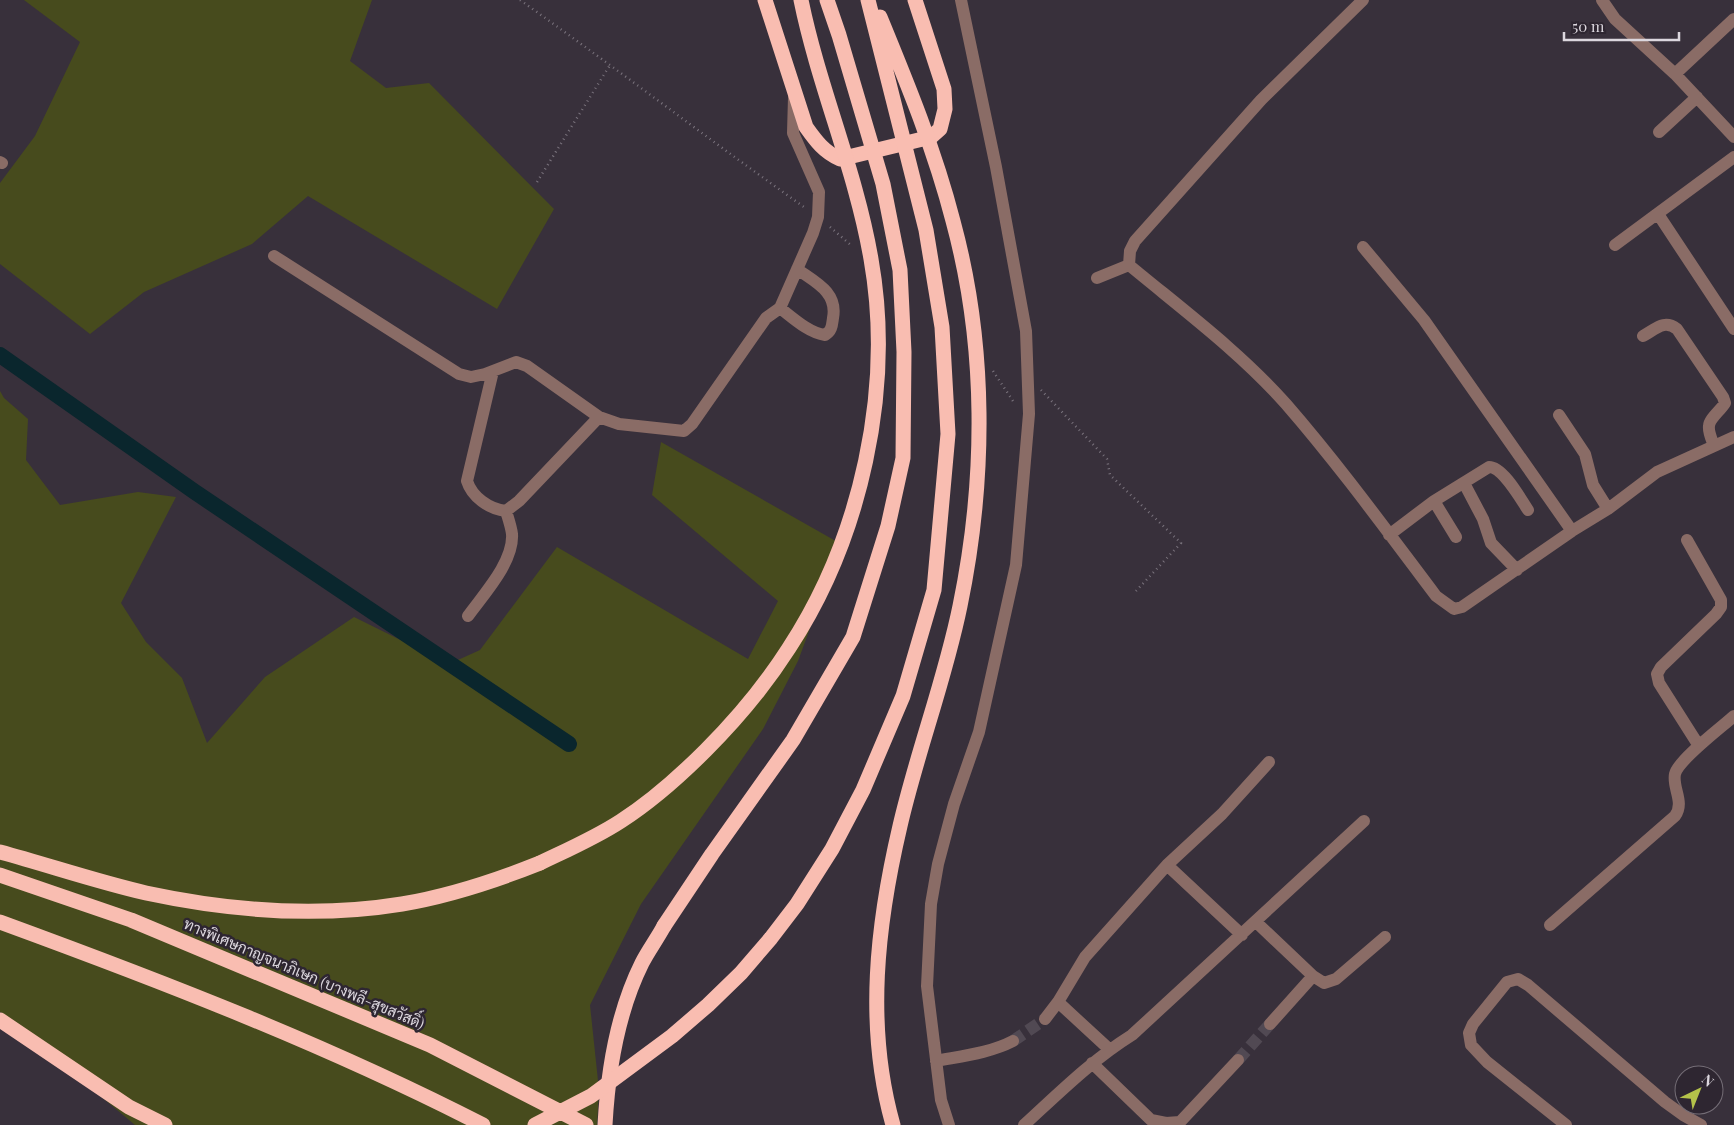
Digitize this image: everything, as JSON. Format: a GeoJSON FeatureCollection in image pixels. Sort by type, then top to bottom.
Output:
{"type":"FeatureCollection","features":[{"type":"Feature","properties":{"kind":"highway"},"geometry":{"type":"LineString","coordinates":[[765,0],[806,127],[818,145],[831,156],[840,160],[931,137],[940,129],[945,109],[944,89],[915,0]]}},
{"type":"Feature","properties":{"kind":"highway"},"geometry":{"type":"LineString","coordinates":[[0,852],[144,892],[207,905],[255,910],[304,912],[351,910],[402,904],[452,893],[499,879],[581,844],[621,821],[658,794],[726,730],[760,689],[790,648],[816,602],[837,555],[865,466],[877,375],[878,321],[872,261],[859,199],[801,0]]}},
{"type":"Feature","properties":{"kind":"highway"},"geometry":{"type":"LineString","coordinates":[[605,1125],[607,1089],[614,1045],[625,1005],[642,964],[664,926],[712,854],[792,740],[853,637],[888,526],[903,458],[904,352],[900,270],[883,184],[827,0]]}},
{"type":"Feature","properties":{"kind":"highway"},"geometry":{"type":"LineString","coordinates":[[535,1125],[591,1096],[672,1036],[741,973],[771,938],[798,904],[837,840],[863,790],[906,688],[934,590],[948,434],[946,395],[942,327],[926,230],[868,0]]}},
{"type":"Feature","properties":{"kind":"highway"},"geometry":{"type":"LineString","coordinates":[[872,0],[914,98],[938,166],[954,224],[968,288],[976,353],[980,419],[977,491],[971,542],[960,606],[943,676],[900,825],[881,926],[876,976],[876,1028],[882,1077],[893,1125]]}},
{"type":"Feature","properties":{"kind":"highway","name":"ทางพิเศษกาญจนาภิเษก (บางพลี-สุขสวัสดิ์)"},"geometry":{"type":"LineString","coordinates":[[0,875],[131,920],[430,1045],[586,1125]]}},
{"type":"Feature","properties":{"kind":"highway"},"geometry":{"type":"LineString","coordinates":[[0,922],[110,962],[265,1024],[412,1088],[483,1125]]}},
{"type":"Feature","properties":{"kind":"highway"},"geometry":{"type":"LineString","coordinates":[[0,1020],[129,1107],[165,1125]]}},
{"type":"Feature","properties":{"kind":"street"},"geometry":{"type":"LineString","coordinates":[[949,1125],[940,1100],[927,986],[931,904],[938,864],[954,804],[979,732],[1016,565],[1030,414],[1026,331],[996,167],[961,0]]}},
{"type":"Feature","properties":{"kind":"street"},"geometry":{"type":"LineString","coordinates":[[1129,265],[1130,251],[1135,242],[1181,189],[1261,100],[1363,0]]}},
{"type":"Feature","properties":{"kind":"street"},"geometry":{"type":"LineString","coordinates":[[1602,0],[1615,19],[1675,74],[1734,138]]}},
{"type":"Feature","properties":{"kind":"street"},"geometry":{"type":"LineString","coordinates":[[1675,74],[1734,19]]}},
{"type":"Feature","properties":{"kind":"street"},"geometry":{"type":"LineString","coordinates":[[274,256],[458,374],[471,377],[516,362],[527,366],[599,417],[619,424],[684,431],[692,424],[766,318],[780,308],[813,233],[818,216],[819,192],[794,132],[794,92]]}},
{"type":"Feature","properties":{"kind":"street"},"geometry":{"type":"LineString","coordinates":[[1659,132],[1697,97]]}},
{"type":"Feature","properties":{"kind":"street"},"geometry":{"type":"LineString","coordinates":[[1615,245],[1734,157]]}},
{"type":"Feature","properties":{"kind":"street"},"geometry":{"type":"LineString","coordinates":[[1658,214],[1734,329]]}},
{"type":"Feature","properties":{"kind":"street"},"geometry":{"type":"LineString","coordinates":[[1363,247],[1424,320],[1572,531]]}},
{"type":"Feature","properties":{"kind":"street"},"geometry":{"type":"LineString","coordinates":[[1097,278],[1129,265]]}},
{"type":"Feature","properties":{"kind":"street"},"geometry":{"type":"LineString","coordinates":[[1129,265],[1240,358],[1285,403],[1331,459],[1436,596],[1454,609],[1462,608],[1572,531],[1608,509],[1657,472],[1734,436]]}},
{"type":"Feature","properties":{"kind":"street"},"geometry":{"type":"LineString","coordinates":[[780,308],[818,334],[825,335],[832,328],[835,309],[832,297],[823,288],[797,270]]}},
{"type":"Feature","properties":{"kind":"street"},"geometry":{"type":"LineString","coordinates":[[1644,336],[1664,324],[1671,324],[1677,329],[1723,397],[1725,403],[1720,411],[1711,419],[1708,426],[1714,446]]}},
{"type":"Feature","properties":{"kind":"street"},"geometry":{"type":"LineString","coordinates":[[493,370],[467,481],[470,490],[479,499],[496,509],[506,510],[519,502],[599,417]]}},
{"type":"Feature","properties":{"kind":"street"},"geometry":{"type":"LineString","coordinates":[[1559,415],[1585,454],[1593,485],[1608,509]]}},
{"type":"Feature","properties":{"kind":"street"},"geometry":{"type":"LineString","coordinates":[[1389,535],[1434,501],[1488,467],[1494,467],[1503,475],[1528,510]]}},
{"type":"Feature","properties":{"kind":"street"},"geometry":{"type":"LineString","coordinates":[[1464,483],[1483,519],[1491,543],[1516,570]]}},
{"type":"Feature","properties":{"kind":"street"},"geometry":{"type":"LineString","coordinates":[[1434,501],[1456,537]]}},
{"type":"Feature","properties":{"kind":"street"},"geometry":{"type":"LineString","coordinates":[[468,616],[504,565],[512,534],[506,510]]}},
{"type":"Feature","properties":{"kind":"street"},"geometry":{"type":"LineString","coordinates":[[1687,540],[1721,600],[1721,607],[1661,666],[1657,674],[1659,683],[1699,746]]}},
{"type":"Feature","properties":{"kind":"street"},"geometry":{"type":"LineString","coordinates":[[1550,925],[1675,816],[1679,810],[1674,776],[1677,769],[1699,746],[1734,716]]}},
{"type":"Feature","properties":{"kind":"street"},"geometry":{"type":"LineString","coordinates":[[1045,1019],[1058,1002],[1085,957],[1167,865],[1222,814],[1269,762]]}},
{"type":"Feature","properties":{"kind":"street"},"geometry":{"type":"LineString","coordinates":[[1024,1125],[1092,1063],[1109,1049],[1132,1035],[1364,820]]}},
{"type":"Feature","properties":{"kind":"street"},"geometry":{"type":"LineString","coordinates":[[1167,865],[1242,935]]}},
{"type":"Feature","properties":{"kind":"street"},"geometry":{"type":"LineString","coordinates":[[1256,922],[1313,976],[1324,983],[1336,979],[1385,937]]}},
{"type":"Feature","properties":{"kind":"street"},"geometry":{"type":"LineString","coordinates":[[1270,1024],[1313,976]]}},
{"type":"Feature","properties":{"kind":"street"},"geometry":{"type":"LineString","coordinates":[[1566,1125],[1488,1062],[1471,1045],[1469,1033],[1473,1024],[1507,982],[1518,979],[1528,985],[1665,1102],[1701,1125]]}},
{"type":"Feature","properties":{"kind":"street"},"geometry":{"type":"LineString","coordinates":[[1058,1002],[1109,1049]]}},
{"type":"Feature","properties":{"kind":"street"},"geometry":{"type":"LineString","coordinates":[[936,1061],[980,1052],[1003,1046],[1013,1041]]}},
{"type":"Feature","properties":{"kind":"street"},"geometry":{"type":"LineString","coordinates":[[1092,1063],[1151,1120],[1166,1124],[1180,1122],[1238,1060]]}},
{"type":"Feature","properties":{"kind":"path"},"geometry":{"type":"LineString","coordinates":[[520,0],[719,147],[818,216]]}},
{"type":"Feature","properties":{"kind":"path"},"geometry":{"type":"LineString","coordinates":[[537,182],[610,65]]}},
{"type":"Feature","properties":{"kind":"path"},"geometry":{"type":"LineString","coordinates":[[1028,376],[1107,459],[1110,475],[1181,543],[1136,591]]}},
{"type":"Feature","properties":{"kind":"green space"},"geometry":{"type":"Polygon","coordinates":[[[24,0],[372,0],[350,61],[386,88],[429,83],[554,209],[497,309],[308,196],[252,244],[144,292],[90,334],[0,264],[0,183],[35,136],[80,42],[24,0]]]}},
{"type":"Feature","properties":{"kind":"green space"},"geometry":{"type":"Polygon","coordinates":[[[0,391],[4,398],[28,419],[26,460],[60,505],[138,492],[176,497],[121,603],[146,642],[182,678],[207,743],[265,677],[354,617],[449,664],[480,650],[557,547],[748,659],[778,601],[652,495],[661,442],[841,544],[798,661],[763,729],[641,904],[590,1005],[599,1090],[597,1125],[135,1125],[0,1012],[0,391]]]}},
{"type":"Feature","properties":{"kind":"waterway"},"geometry":{"type":"LineString","coordinates":[[0,355],[195,492],[569,744]]}},
{"type":"Feature","properties":{"kind":"tunnel"},"geometry":{"type":"LineString","coordinates":[[1013,1041],[1045,1019]]}},
{"type":"Feature","properties":{"kind":"tunnel"},"geometry":{"type":"LineString","coordinates":[[1238,1060],[1270,1024]]}}]}
